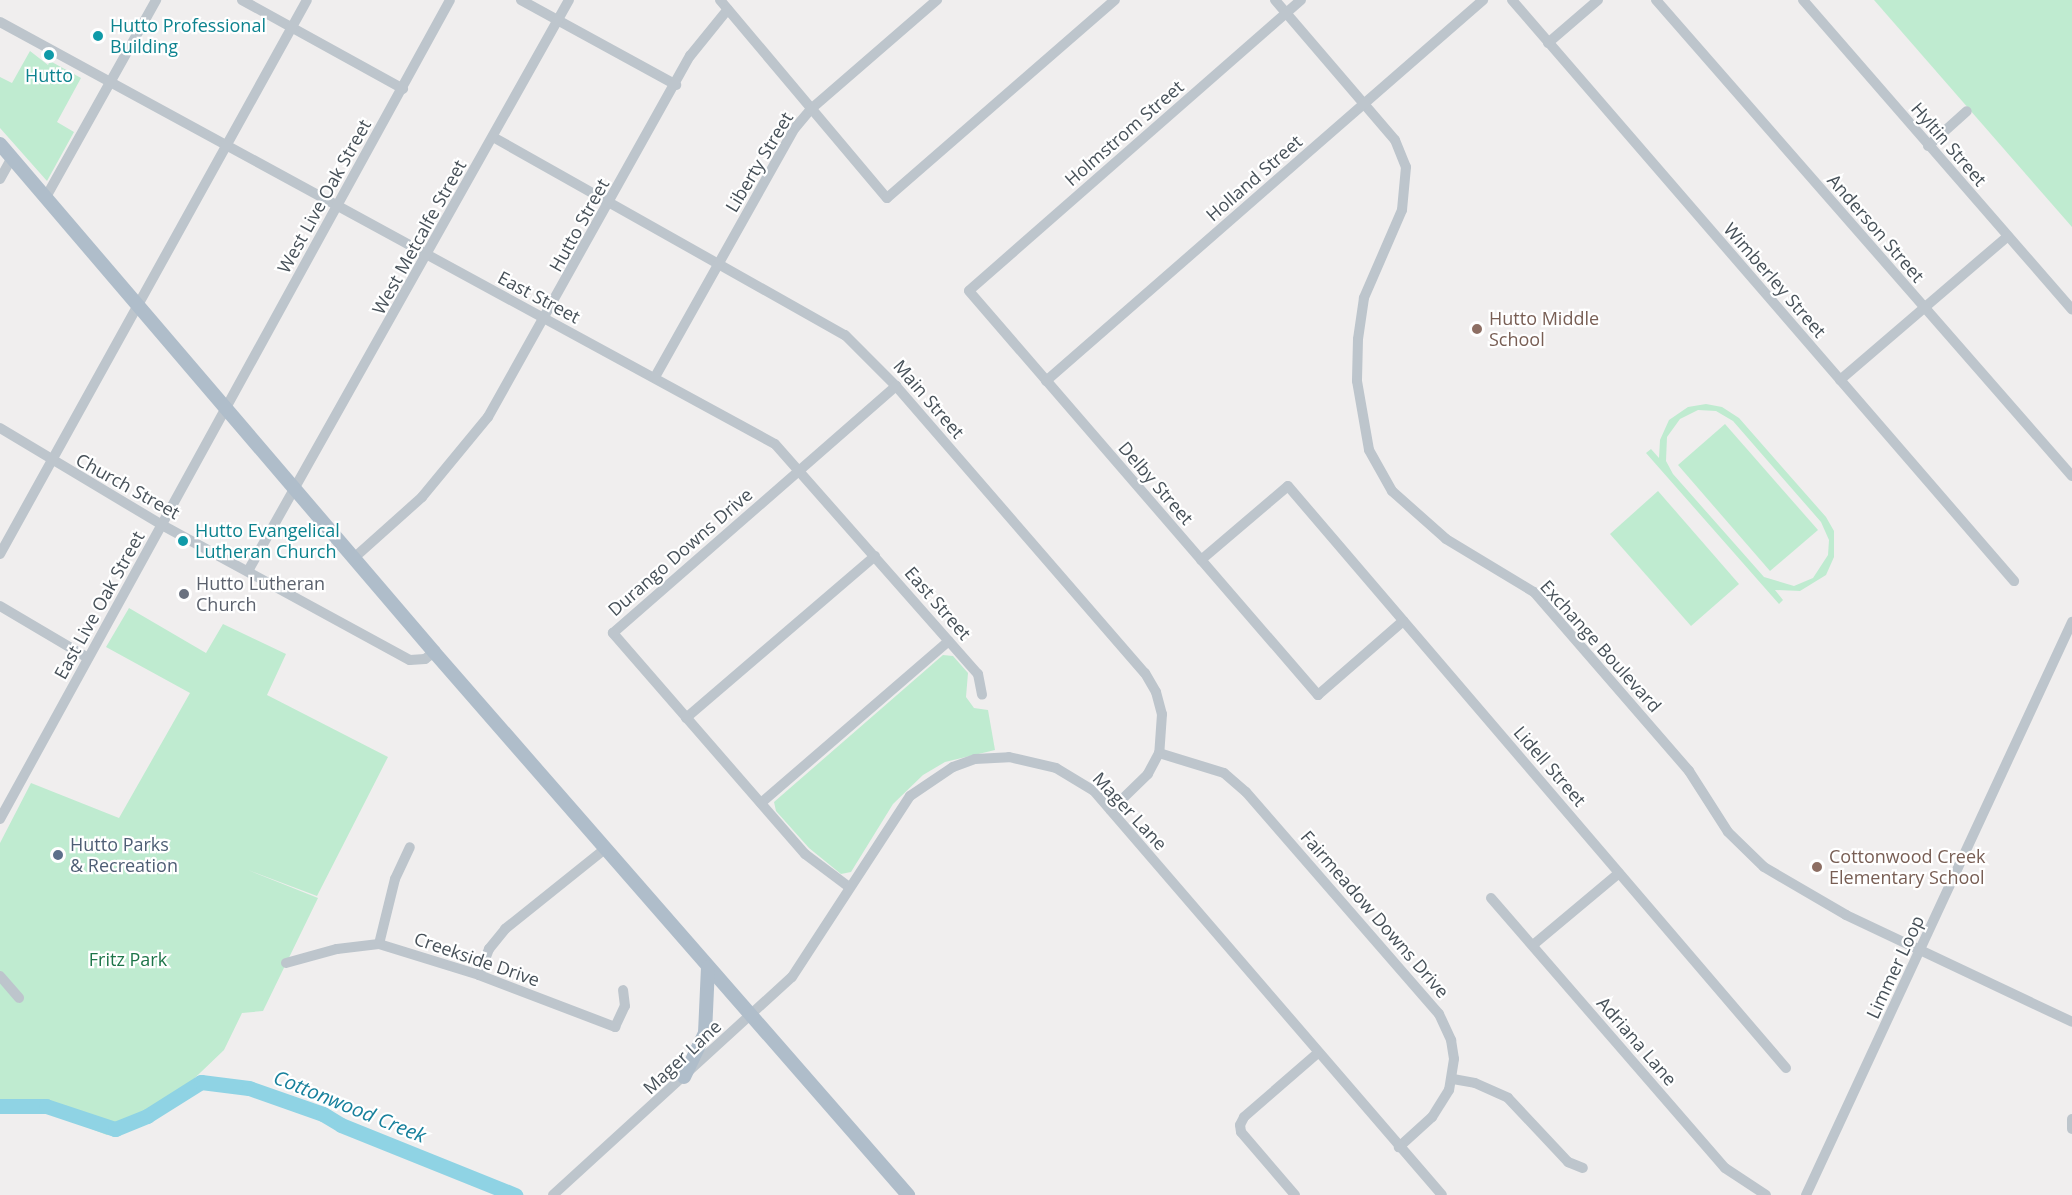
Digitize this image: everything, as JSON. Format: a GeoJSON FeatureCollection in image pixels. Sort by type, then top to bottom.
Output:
{"type":"FeatureCollection","features":[{"type":"Feature","properties":{"kind":"main road"},"geometry":{"type":"LineString","coordinates":[[0,144],[434,652],[908,1195]]}},
{"type":"Feature","properties":{"kind":"main road"},"geometry":{"type":"LineString","coordinates":[[684,1077],[705,1033],[708,967]]}},
{"type":"Feature","properties":{"kind":"street"},"geometry":{"type":"LineString","coordinates":[[46,197],[156,0]]}},
{"type":"Feature","properties":{"kind":"street"},"geometry":{"type":"LineString","coordinates":[[242,0],[403,89]]}},
{"type":"Feature","properties":{"kind":"street"},"geometry":{"type":"LineString","coordinates":[[0,554],[53,463],[306,0]]}},
{"type":"Feature","properties":{"kind":"street","name":"West Live Oak Street"},"geometry":{"type":"LineString","coordinates":[[226,407],[450,0]]}},
{"type":"Feature","properties":{"kind":"street"},"geometry":{"type":"LineString","coordinates":[[521,0],[675,85]]}},
{"type":"Feature","properties":{"kind":"street","name":"West Metcalfe Street"},"geometry":{"type":"LineString","coordinates":[[249,571],[428,256],[569,0]]}},
{"type":"Feature","properties":{"kind":"street"},"geometry":{"type":"LineString","coordinates":[[720,0],[887,198],[1115,0]]}},
{"type":"Feature","properties":{"kind":"street","name":"Liberty Street"},"geometry":{"type":"LineString","coordinates":[[655,377],[782,148],[811,109],[937,0]]}},
{"type":"Feature","properties":{"kind":"street","name":"Exchange Boulevard"},"geometry":{"type":"LineString","coordinates":[[1275,0],[1395,140],[1406,167],[1402,210],[1364,298],[1358,339],[1357,381],[1369,450],[1392,491],[1446,539],[1534,592],[1689,771],[1743,850],[1764,867],[1846,915],[2072,1022]]}},
{"type":"Feature","properties":{"kind":"street","name":"Holmstrom Street"},"geometry":{"type":"LineString","coordinates":[[969,291],[1301,0]]}},
{"type":"Feature","properties":{"kind":"street","name":"Holland Street"},"geometry":{"type":"LineString","coordinates":[[1046,381],[1483,0]]}},
{"type":"Feature","properties":{"kind":"street","name":"Wimberley Street"},"geometry":{"type":"LineString","coordinates":[[1512,0],[2014,581]]}},
{"type":"Feature","properties":{"kind":"street"},"geometry":{"type":"LineString","coordinates":[[1548,42],[1598,0]]}},
{"type":"Feature","properties":{"kind":"street","name":"Anderson Street"},"geometry":{"type":"LineString","coordinates":[[1656,0],[2072,477]]}},
{"type":"Feature","properties":{"kind":"street","name":"Hyltin Street"},"geometry":{"type":"LineString","coordinates":[[1803,0],[2072,309]]}},
{"type":"Feature","properties":{"kind":"street","name":"Hutto Street"},"geometry":{"type":"LineString","coordinates":[[355,557],[422,497],[464,450],[546,320],[699,42],[728,9]]}},
{"type":"Feature","properties":{"kind":"street","name":"East Street"},"geometry":{"type":"LineString","coordinates":[[0,22],[110,85],[226,145],[775,444],[800,468],[978,674],[982,695]]}},
{"type":"Feature","properties":{"kind":"street"},"geometry":{"type":"LineString","coordinates":[[1928,146],[1967,111]]}},
{"type":"Feature","properties":{"kind":"street","name":"Main Street"},"geometry":{"type":"LineString","coordinates":[[493,137],[844,335],[896,386],[1145,673],[1160,702],[1163,731],[1159,753],[1148,774],[1111,810]]}},
{"type":"Feature","properties":{"kind":"street"},"geometry":{"type":"LineString","coordinates":[[0,179],[12,157]]}},
{"type":"Feature","properties":{"kind":"street"},"geometry":{"type":"LineString","coordinates":[[1840,380],[2008,236]]}},
{"type":"Feature","properties":{"kind":"street","name":"Delby Street"},"geometry":{"type":"LineString","coordinates":[[969,291],[1318,695],[1403,621]]}},
{"type":"Feature","properties":{"kind":"street","name":"Durango Downs Drive"},"geometry":{"type":"LineString","coordinates":[[849,887],[812,861],[613,633],[896,386]]}},
{"type":"Feature","properties":{"kind":"street","name":"East Live Oak Street"},"geometry":{"type":"LineString","coordinates":[[0,819],[226,407]]}},
{"type":"Feature","properties":{"kind":"street","name":"Church Street"},"geometry":{"type":"LineString","coordinates":[[0,428],[46,453],[53,463],[162,525],[410,660],[425,659],[434,652]]}},
{"type":"Feature","properties":{"kind":"street","name":"Lidell Street"},"geometry":{"type":"LineString","coordinates":[[1201,560],[1288,486],[1786,1068]]}},
{"type":"Feature","properties":{"kind":"street"},"geometry":{"type":"LineString","coordinates":[[686,718],[875,556]]}},
{"type":"Feature","properties":{"kind":"street"},"geometry":{"type":"LineString","coordinates":[[0,606],[88,658]]}},
{"type":"Feature","properties":{"kind":"street","name":"Limmer Loop"},"geometry":{"type":"LineString","coordinates":[[1806,1195],[2072,622]]}},
{"type":"Feature","properties":{"kind":"street"},"geometry":{"type":"LineString","coordinates":[[760,803],[949,641]]}},
{"type":"Feature","properties":{"kind":"street","name":"Fairmeadow Downs Drive"},"geometry":{"type":"LineString","coordinates":[[1159,753],[1224,773],[1265,812],[1439,1014],[1451,1040],[1453,1079]]}},
{"type":"Feature","properties":{"kind":"street","name":"Mager Lane"},"geometry":{"type":"LineString","coordinates":[[554,1195],[792,977],[910,796],[927,781],[975,759],[1009,757],[1056,768],[1094,791],[1442,1195]]}},
{"type":"Feature","properties":{"kind":"street"},"geometry":{"type":"LineString","coordinates":[[380,944],[395,879],[410,847]]}},
{"type":"Feature","properties":{"kind":"street"},"geometry":{"type":"LineString","coordinates":[[478,975],[489,949],[506,929],[606,849]]}},
{"type":"Feature","properties":{"kind":"street"},"geometry":{"type":"LineString","coordinates":[[1533,945],[1619,873]]}},
{"type":"Feature","properties":{"kind":"street","name":"Adriana Lane"},"geometry":{"type":"LineString","coordinates":[[1491,898],[1725,1168],[1766,1195]]}},
{"type":"Feature","properties":{"kind":"street","name":"Creekside Drive"},"geometry":{"type":"LineString","coordinates":[[286,963],[337,949],[380,944],[478,975],[615,1028],[625,1006],[623,990]]}},
{"type":"Feature","properties":{"kind":"street"},"geometry":{"type":"LineString","coordinates":[[0,976],[20,998]]}},
{"type":"Feature","properties":{"kind":"street"},"geometry":{"type":"LineString","coordinates":[[1295,1195],[1241,1132],[1240,1125],[1244,1117],[1318,1053]]}},
{"type":"Feature","properties":{"kind":"street"},"geometry":{"type":"LineString","coordinates":[[1399,1147],[1432,1117],[1453,1079],[1484,1086],[1508,1098],[1568,1162],[1583,1168]]}},
{"type":"Feature","properties":{"kind":"street"},"geometry":{"type":"LineString","coordinates":[[2072,1119],[2072,1129]]}},
{"type":"Feature","properties":{"kind":"green space"},"geometry":{"type":"Polygon","coordinates":[[[1874,0],[2072,0],[2072,227],[1874,0]]]}},
{"type":"Feature","properties":{"kind":"green space"},"geometry":{"type":"Polygon","coordinates":[[[30,51],[48,65],[50,61],[81,78],[57,122],[74,132],[47,181],[0,128],[0,77],[12,83],[30,51]]]}},
{"type":"Feature","properties":{"kind":"green space"},"geometry":{"type":"Polygon","coordinates":[[[1706,404],[1722,407],[1739,418],[1826,517],[1834,531],[1834,557],[1826,575],[1800,591],[1775,590],[1783,600],[1779,604],[1646,453],[1651,449],[1659,458],[1660,440],[1669,420],[1688,407],[1706,404]],[[1698,410],[1680,419],[1667,437],[1666,461],[1673,474],[1764,577],[1794,586],[1813,578],[1828,555],[1829,540],[1821,522],[1733,421],[1716,411],[1698,410]]]}},
{"type":"Feature","properties":{"kind":"green space"},"geometry":{"type":"Polygon","coordinates":[[[1725,424],[1818,530],[1770,571],[1678,465],[1725,424]]]}},
{"type":"Feature","properties":{"kind":"green space"},"geometry":{"type":"Polygon","coordinates":[[[1658,491],[1739,584],[1691,626],[1610,534],[1658,491]]]}},
{"type":"Feature","properties":{"kind":"green space","name":"Fritz Park"},"geometry":{"type":"Polygon","coordinates":[[[129,608],[206,653],[223,624],[286,654],[267,695],[388,757],[317,896],[248,870],[318,898],[263,1011],[242,1013],[224,1050],[153,1118],[107,1135],[28,1104],[0,1107],[0,843],[31,783],[119,818],[190,693],[106,647],[129,608]]]}},
{"type":"Feature","properties":{"kind":"green space"},"geometry":{"type":"Polygon","coordinates":[[[943,655],[953,656],[968,673],[966,697],[974,708],[988,710],[995,750],[945,762],[923,775],[893,804],[851,872],[841,874],[809,848],[776,811],[774,802],[943,655]]]}},
{"type":"Feature","properties":{"kind":"waterway","name":"Cottonwood Creek"},"geometry":{"type":"LineString","coordinates":[[0,1106],[46,1106],[115,1129],[147,1116],[201,1082],[249,1088],[323,1114],[341,1125],[515,1195]]}},
{"type":"Feature","properties":{"kind":"place","name":"Hutto Professional Building"},"geometry":{"type":"Point","coordinates":[98,36]}},
{"type":"Feature","properties":{"kind":"place","name":"Hutto"},"geometry":{"type":"Point","coordinates":[49,55]}},
{"type":"Feature","properties":{"kind":"place","name":"Hutto Middle School"},"geometry":{"type":"Point","coordinates":[1477,329]}},
{"type":"Feature","properties":{"kind":"place","name":"Hutto Evangelical Lutheran Church"},"geometry":{"type":"Point","coordinates":[183,541]}},
{"type":"Feature","properties":{"kind":"place","name":"Hutto Lutheran Church"},"geometry":{"type":"Point","coordinates":[184,594]}},
{"type":"Feature","properties":{"kind":"place","name":"Hutto Parks & Recreation"},"geometry":{"type":"Point","coordinates":[58,855]}},
{"type":"Feature","properties":{"kind":"place","name":"Cottonwood Creek Elementary School"},"geometry":{"type":"Point","coordinates":[1817,867]}}]}
